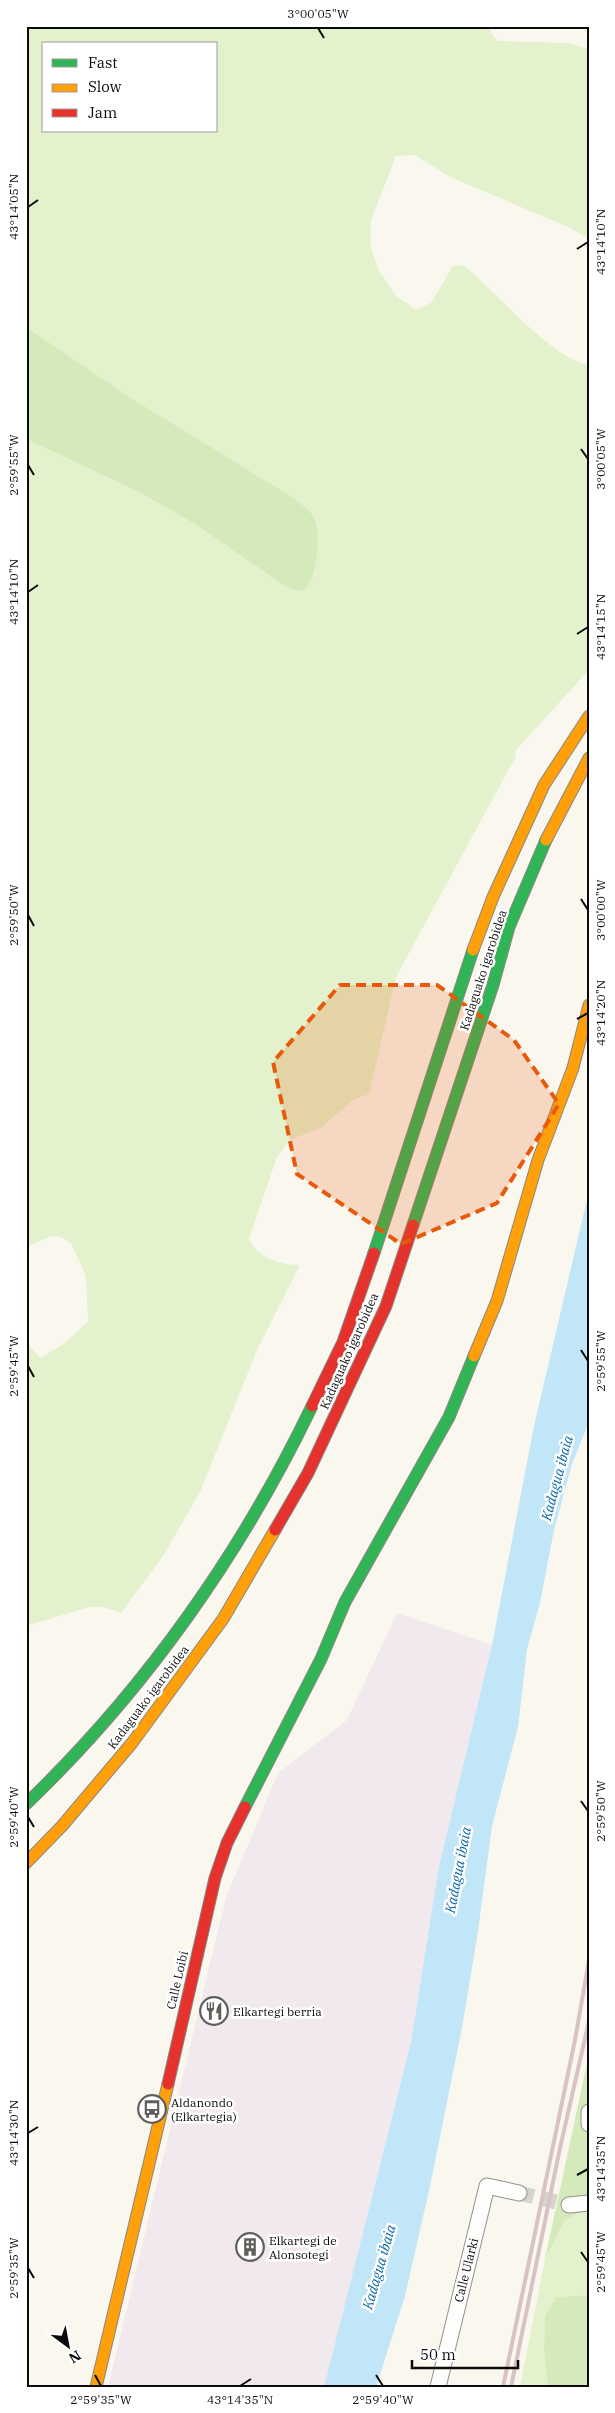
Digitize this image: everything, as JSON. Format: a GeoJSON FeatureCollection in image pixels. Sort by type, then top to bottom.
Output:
{"type":"FeatureCollection","features":[{"type":"Feature","properties":{"kind":"main road","name":"Kadaguako igarobidea"},"geometry":{"type":"LineString","coordinates":[[26,1804],[69,1763],[146,1672],[222,1569],[294,1444],[342,1342],[397,1187],[462,980],[493,897],[544,785],[589,716]]}},
{"type":"Feature","properties":{"kind":"main road","name":"Kadaguako igarobidea"},"geometry":{"type":"LineString","coordinates":[[26,1863],[62,1826],[132,1743],[223,1619],[308,1473],[386,1306],[493,984],[510,927],[553,824],[586,761]]}},
{"type":"Feature","properties":{"kind":"main road","name":"Calle Loibi"},"geometry":{"type":"LineString","coordinates":[[96,2387],[127,2273],[215,1878],[227,1844],[321,1659],[345,1602],[396,1506],[417,1477],[449,1416],[497,1300],[541,1152],[573,1068],[589,1005]]}},
{"type":"Feature","properties":{"kind":"street"},"geometry":{"type":"LineString","coordinates":[[589,2112],[589,2124]]}},
{"type":"Feature","properties":{"kind":"street","name":"Calle Ularki"},"geometry":{"type":"LineString","coordinates":[[438,2387],[487,2186],[519,2193]]}},
{"type":"Feature","properties":{"kind":"street"},"geometry":{"type":"LineString","coordinates":[[569,2205],[589,2203]]}},
{"type":"Feature","properties":{"kind":"highlighted area"},"geometry":{"type":"Polygon","coordinates":[[[340,985],[437,985],[514,1040],[559,1104],[497,1203],[401,1244],[297,1174],[273,1062],[340,985]]]}},
{"type":"Feature","properties":{"kind":"shaded area"},"geometry":{"type":"Polygon","coordinates":[[[397,1613],[492,1645],[439,1866],[411,2042],[324,2387],[108,2387],[226,1897],[278,1773],[347,1720],[397,1613]]]}},
{"type":"Feature","properties":{"kind":"green space"},"geometry":{"type":"Polygon","coordinates":[[[26,26],[490,26],[491,33],[498,41],[568,43],[589,49],[589,239],[568,227],[448,176],[415,155],[396,156],[371,220],[370,244],[378,269],[395,295],[416,310],[431,303],[453,266],[463,265],[558,351],[574,360],[589,365],[589,670],[515,751],[516,756],[396,977],[369,1094],[353,1100],[322,1127],[290,1140],[277,1157],[249,1239],[253,1246],[264,1256],[285,1264],[300,1265],[257,1350],[200,1492],[163,1556],[121,1613],[104,1607],[89,1607],[26,1626],[26,1335],[29,1345],[40,1358],[62,1345],[88,1322],[86,1276],[71,1243],[61,1237],[52,1236],[26,1247],[26,439],[139,492],[195,524],[288,588],[297,591],[305,589],[134,400],[26,327],[26,26]]]}},
{"type":"Feature","properties":{"kind":"green space"},"geometry":{"type":"Polygon","coordinates":[[[26,327],[134,400],[292,497],[306,508],[316,522],[318,542],[313,574],[306,588],[300,591],[288,588],[195,524],[139,492],[26,439],[26,327]]]}},
{"type":"Feature","properties":{"kind":"green space"},"geometry":{"type":"Polygon","coordinates":[[[589,2054],[589,2201],[581,2212],[565,2220],[545,2259],[589,2054]]]}},
{"type":"Feature","properties":{"kind":"green space"},"geometry":{"type":"Polygon","coordinates":[[[589,2201],[589,2295],[556,2297],[545,2316],[544,2350],[548,2387],[520,2387],[545,2259],[565,2220],[581,2212],[589,2201]]]}},
{"type":"Feature","properties":{"kind":"green space"},"geometry":{"type":"Polygon","coordinates":[[[589,2295],[589,2387],[548,2387],[544,2350],[545,2316],[556,2297],[589,2295]]]}},
{"type":"Feature","properties":{"kind":"water","name":"Kadagua ibaia"},"geometry":{"type":"Polygon","coordinates":[[[589,1191],[589,1422],[572,1464],[554,1530],[540,1603],[527,1649],[518,1727],[492,1826],[478,1931],[462,2028],[430,2186],[405,2296],[376,2387],[324,2387],[411,2042],[439,1866],[492,1645],[534,1426],[589,1191]]]}},
{"type":"Feature","properties":{"kind":"tunnel"},"geometry":{"type":"LineString","coordinates":[[519,2193],[569,2205]]}},
{"type":"Feature","properties":{"kind":"railway"},"geometry":{"type":"LineString","coordinates":[[503,2387],[575,2040],[589,1960]]}},
{"type":"Feature","properties":{"kind":"railway"},"geometry":{"type":"LineString","coordinates":[[511,2387],[560,2148],[589,2021]]}},
{"type":"Feature","properties":{"kind":"traffic: fast"},"geometry":{"type":"LineString","coordinates":[[413,1225],[493,985],[509,927],[546,840]]}},
{"type":"Feature","properties":{"kind":"traffic: fast"},"geometry":{"type":"LineString","coordinates":[[374,1253],[473,950]]}},
{"type":"Feature","properties":{"kind":"traffic: fast"},"geometry":{"type":"LineString","coordinates":[[245,1807],[321,1659],[345,1602],[449,1417],[474,1356]]}},
{"type":"Feature","properties":{"kind":"traffic: fast"},"geometry":{"type":"LineString","coordinates":[[26,1804],[69,1761],[110,1715],[187,1618],[254,1515],[312,1406]]}},
{"type":"Feature","properties":{"kind":"traffic: slow"},"geometry":{"type":"LineString","coordinates":[[473,950],[493,897],[544,785],[589,716]]}},
{"type":"Feature","properties":{"kind":"traffic: slow"},"geometry":{"type":"LineString","coordinates":[[546,840],[589,758]]}},
{"type":"Feature","properties":{"kind":"traffic: slow"},"geometry":{"type":"LineString","coordinates":[[474,1356],[497,1301],[538,1160],[573,1068],[589,1005]]}},
{"type":"Feature","properties":{"kind":"traffic: slow"},"geometry":{"type":"LineString","coordinates":[[26,1863],[62,1826],[132,1743],[223,1619],[275,1530]]}},
{"type":"Feature","properties":{"kind":"traffic: slow"},"geometry":{"type":"LineString","coordinates":[[96,2387],[168,2084]]}},
{"type":"Feature","properties":{"kind":"traffic: jam"},"geometry":{"type":"LineString","coordinates":[[275,1530],[308,1473],[386,1306],[413,1225]]}},
{"type":"Feature","properties":{"kind":"traffic: jam"},"geometry":{"type":"LineString","coordinates":[[312,1406],[343,1342],[374,1253]]}},
{"type":"Feature","properties":{"kind":"traffic: jam"},"geometry":{"type":"LineString","coordinates":[[168,2084],[215,1878],[227,1843],[245,1807]]}},
{"type":"Feature","properties":{"kind":"place","name":"Elkartegi berria"},"geometry":{"type":"Point","coordinates":[214,2011]}},
{"type":"Feature","properties":{"kind":"place","name":"Aldanondo (Elkartegia)"},"geometry":{"type":"Point","coordinates":[152,2109]}},
{"type":"Feature","properties":{"kind":"place","name":"Elkartegi de Alonsotegi"},"geometry":{"type":"Point","coordinates":[250,2247]}}]}
